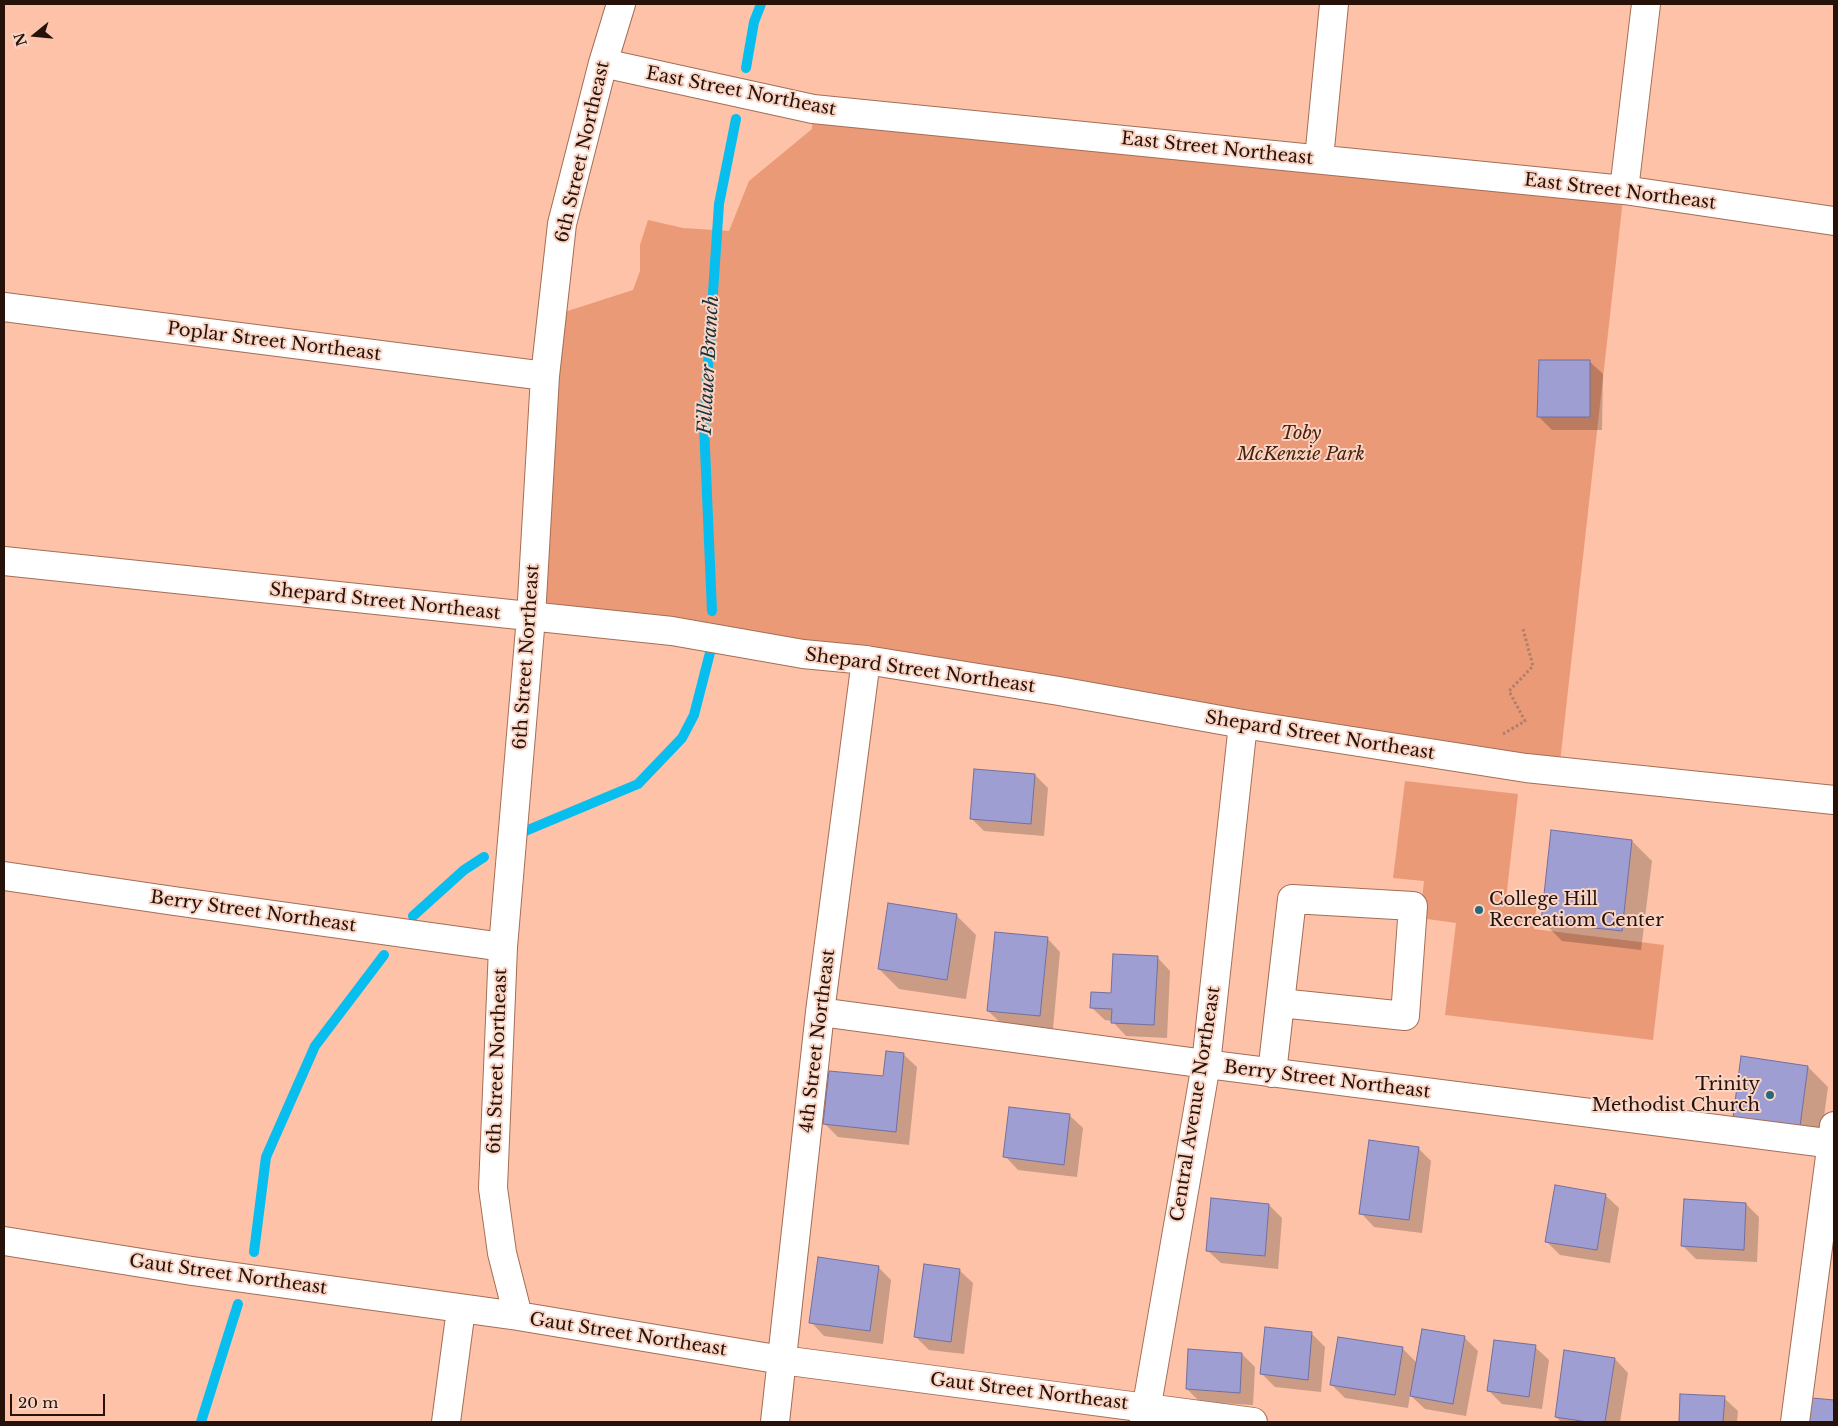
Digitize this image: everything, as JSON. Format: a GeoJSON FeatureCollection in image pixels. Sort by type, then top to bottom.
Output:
{"type":"FeatureCollection","features":[{"type":"Feature","properties":{"kind":"street","name":"6th Street Northeast"},"geometry":{"type":"LineString","coordinates":[[518,1316],[502,1254],[493,1188],[503,947],[531,617],[545,376],[562,224],[603,63],[621,4]]}},
{"type":"Feature","properties":{"kind":"street"},"geometry":{"type":"LineString","coordinates":[[1319,159],[1334,4]]}},
{"type":"Feature","properties":{"kind":"street"},"geometry":{"type":"LineString","coordinates":[[1624,190],[1646,4]]}},
{"type":"Feature","properties":{"kind":"street","name":"East Street Northeast"},"geometry":{"type":"LineString","coordinates":[[603,63],[813,109],[1624,190],[1834,221]]}},
{"type":"Feature","properties":{"kind":"street","name":"Poplar Street Northeast"},"geometry":{"type":"LineString","coordinates":[[4,307],[545,376]]}},
{"type":"Feature","properties":{"kind":"street","name":"Shepard Street Northeast"},"geometry":{"type":"LineString","coordinates":[[4,561],[672,631],[803,654],[866,660],[1059,691],[1243,724],[1526,768],[1834,800]]}},
{"type":"Feature","properties":{"kind":"street","name":"4th Street Northeast"},"geometry":{"type":"LineString","coordinates":[[775,1422],[820,1012],[866,660]]}},
{"type":"Feature","properties":{"kind":"street","name":"Central Avenue Northeast"},"geometry":{"type":"LineString","coordinates":[[1145,1415],[1206,1064],[1243,724]]}},
{"type":"Feature","properties":{"kind":"street","name":"Berry Street Northeast"},"geometry":{"type":"LineString","coordinates":[[4,876],[503,947]]}},
{"type":"Feature","properties":{"kind":"street"},"geometry":{"type":"LineString","coordinates":[[1272,1073],[1280,1003],[1292,899],[1413,906],[1405,1016],[1280,1003]]}},
{"type":"Feature","properties":{"kind":"street","name":"Berry Street Northeast"},"geometry":{"type":"LineString","coordinates":[[820,1012],[1272,1073],[1834,1138]]}},
{"type":"Feature","properties":{"kind":"street"},"geometry":{"type":"LineString","coordinates":[[1795,1422],[1834,1138]]}},
{"type":"Feature","properties":{"kind":"street","name":"Gaut Street Northeast"},"geometry":{"type":"LineString","coordinates":[[4,1241],[192,1271],[518,1316],[782,1360],[1145,1415],[1253,1422]]}},
{"type":"Feature","properties":{"kind":"street"},"geometry":{"type":"LineString","coordinates":[[446,1422],[461,1309]]}},
{"type":"Feature","properties":{"kind":"path"},"geometry":{"type":"LineString","coordinates":[[1493,763],[1504,733],[1524,721],[1509,691],[1533,666],[1523,629]]}},
{"type":"Feature","properties":{"kind":"green space","name":"Toby McKenzie Park"},"geometry":{"type":"Polygon","coordinates":[[[813,109],[1624,190],[1559,771],[531,617],[552,316],[633,290],[640,271],[640,245],[648,220],[683,228],[729,231],[749,181],[812,129],[813,109]]]}},
{"type":"Feature","properties":{"kind":"green space","name":"College Hill Recreatiom Center"},"geometry":{"type":"Polygon","coordinates":[[[1405,781],[1518,794],[1506,899],[1537,902],[1534,929],[1664,945],[1653,1040],[1445,1015],[1456,923],[1420,918],[1424,881],[1393,878],[1405,781]]]}},
{"type":"Feature","properties":{"kind":"building"},"geometry":{"type":"Polygon","coordinates":[[[1539,360],[1590,360],[1590,417],[1537,417],[1539,360]]]}},
{"type":"Feature","properties":{"kind":"building"},"geometry":{"type":"Polygon","coordinates":[[[974,769],[1035,774],[1031,824],[970,819],[974,769]]]}},
{"type":"Feature","properties":{"kind":"building"},"geometry":{"type":"Polygon","coordinates":[[[1551,830],[1632,840],[1622,931],[1541,922],[1551,830]]]}},
{"type":"Feature","properties":{"kind":"building"},"geometry":{"type":"Polygon","coordinates":[[[888,903],[957,914],[947,980],[878,969],[888,903]]]}},
{"type":"Feature","properties":{"kind":"building"},"geometry":{"type":"Polygon","coordinates":[[[995,932],[1048,937],[1040,1016],[987,1011],[995,932]]]}},
{"type":"Feature","properties":{"kind":"building"},"geometry":{"type":"Polygon","coordinates":[[[1113,954],[1158,956],[1154,1025],[1111,1023],[1112,1009],[1090,1008],[1091,992],[1111,993],[1113,954]]]}},
{"type":"Feature","properties":{"kind":"building"},"geometry":{"type":"Polygon","coordinates":[[[886,1051],[904,1053],[896,1132],[823,1124],[829,1071],[883,1076],[886,1051]]]}},
{"type":"Feature","properties":{"kind":"building","name":"Trinity Methodist Church"},"geometry":{"type":"Polygon","coordinates":[[[1741,1056],[1808,1066],[1799,1134],[1732,1125],[1741,1056]]]}},
{"type":"Feature","properties":{"kind":"building"},"geometry":{"type":"Polygon","coordinates":[[[1009,1107],[1070,1114],[1064,1165],[1003,1157],[1009,1107]]]}},
{"type":"Feature","properties":{"kind":"building"},"geometry":{"type":"Polygon","coordinates":[[[1369,1140],[1419,1147],[1409,1220],[1359,1214],[1369,1140]]]}},
{"type":"Feature","properties":{"kind":"building"},"geometry":{"type":"Polygon","coordinates":[[[1555,1185],[1606,1194],[1597,1250],[1545,1242],[1555,1185]]]}},
{"type":"Feature","properties":{"kind":"building"},"geometry":{"type":"Polygon","coordinates":[[[1211,1198],[1269,1204],[1265,1256],[1206,1251],[1211,1198]]]}},
{"type":"Feature","properties":{"kind":"building"},"geometry":{"type":"Polygon","coordinates":[[[1684,1199],[1746,1203],[1744,1250],[1681,1246],[1684,1199]]]}},
{"type":"Feature","properties":{"kind":"building"},"geometry":{"type":"Polygon","coordinates":[[[818,1257],[879,1266],[870,1331],[809,1323],[818,1257]]]}},
{"type":"Feature","properties":{"kind":"building"},"geometry":{"type":"Polygon","coordinates":[[[924,1264],[960,1269],[951,1342],[914,1337],[924,1264]]]}},
{"type":"Feature","properties":{"kind":"building"},"geometry":{"type":"Polygon","coordinates":[[[1265,1327],[1312,1332],[1308,1380],[1260,1374],[1265,1327]]]}},
{"type":"Feature","properties":{"kind":"building"},"geometry":{"type":"Polygon","coordinates":[[[1422,1329],[1465,1336],[1453,1404],[1410,1396],[1422,1329]]]}},
{"type":"Feature","properties":{"kind":"building"},"geometry":{"type":"Polygon","coordinates":[[[1338,1337],[1403,1347],[1395,1395],[1330,1385],[1338,1337]]]}},
{"type":"Feature","properties":{"kind":"building"},"geometry":{"type":"Polygon","coordinates":[[[1494,1340],[1536,1345],[1529,1397],[1487,1391],[1494,1340]]]}},
{"type":"Feature","properties":{"kind":"building"},"geometry":{"type":"Polygon","coordinates":[[[1188,1349],[1242,1353],[1240,1393],[1186,1389],[1188,1349]]]}},
{"type":"Feature","properties":{"kind":"building"},"geometry":{"type":"Polygon","coordinates":[[[1564,1350],[1615,1358],[1605,1422],[1588,1422],[1555,1417],[1564,1350]]]}},
{"type":"Feature","properties":{"kind":"building"},"geometry":{"type":"Polygon","coordinates":[[[1680,1394],[1725,1396],[1723,1422],[1679,1422],[1680,1394]]]}},
{"type":"Feature","properties":{"kind":"building"},"geometry":{"type":"Polygon","coordinates":[[[1812,1398],[1834,1400],[1834,1422],[1809,1422],[1812,1398]]]}},
{"type":"Feature","properties":{"kind":"waterway","name":"Fillauer Branch"},"geometry":{"type":"LineString","coordinates":[[746,68],[754,22],[761,4]]}},
{"type":"Feature","properties":{"kind":"waterway","name":"Fillauer Branch"},"geometry":{"type":"LineString","coordinates":[[712,611],[704,425],[719,204],[736,119]]}},
{"type":"Feature","properties":{"kind":"waterway","name":"Fillauer Branch"},"geometry":{"type":"LineString","coordinates":[[523,832],[638,784],[682,738],[694,715],[713,641]]}},
{"type":"Feature","properties":{"kind":"waterway","name":"Fillauer Branch"},"geometry":{"type":"LineString","coordinates":[[413,916],[464,870],[484,857]]}},
{"type":"Feature","properties":{"kind":"waterway","name":"Fillauer Branch"},"geometry":{"type":"LineString","coordinates":[[254,1252],[266,1157],[315,1046],[384,955]]}},
{"type":"Feature","properties":{"kind":"waterway","name":"Fillauer Branch"},"geometry":{"type":"LineString","coordinates":[[201,1422],[238,1304]]}},
{"type":"Feature","properties":{"kind":"place","name":"College Hill Recreatiom Center"},"geometry":{"type":"Point","coordinates":[1479,910]}},
{"type":"Feature","properties":{"kind":"place","name":"Trinity Methodist Church"},"geometry":{"type":"Point","coordinates":[1770,1095]}}]}
